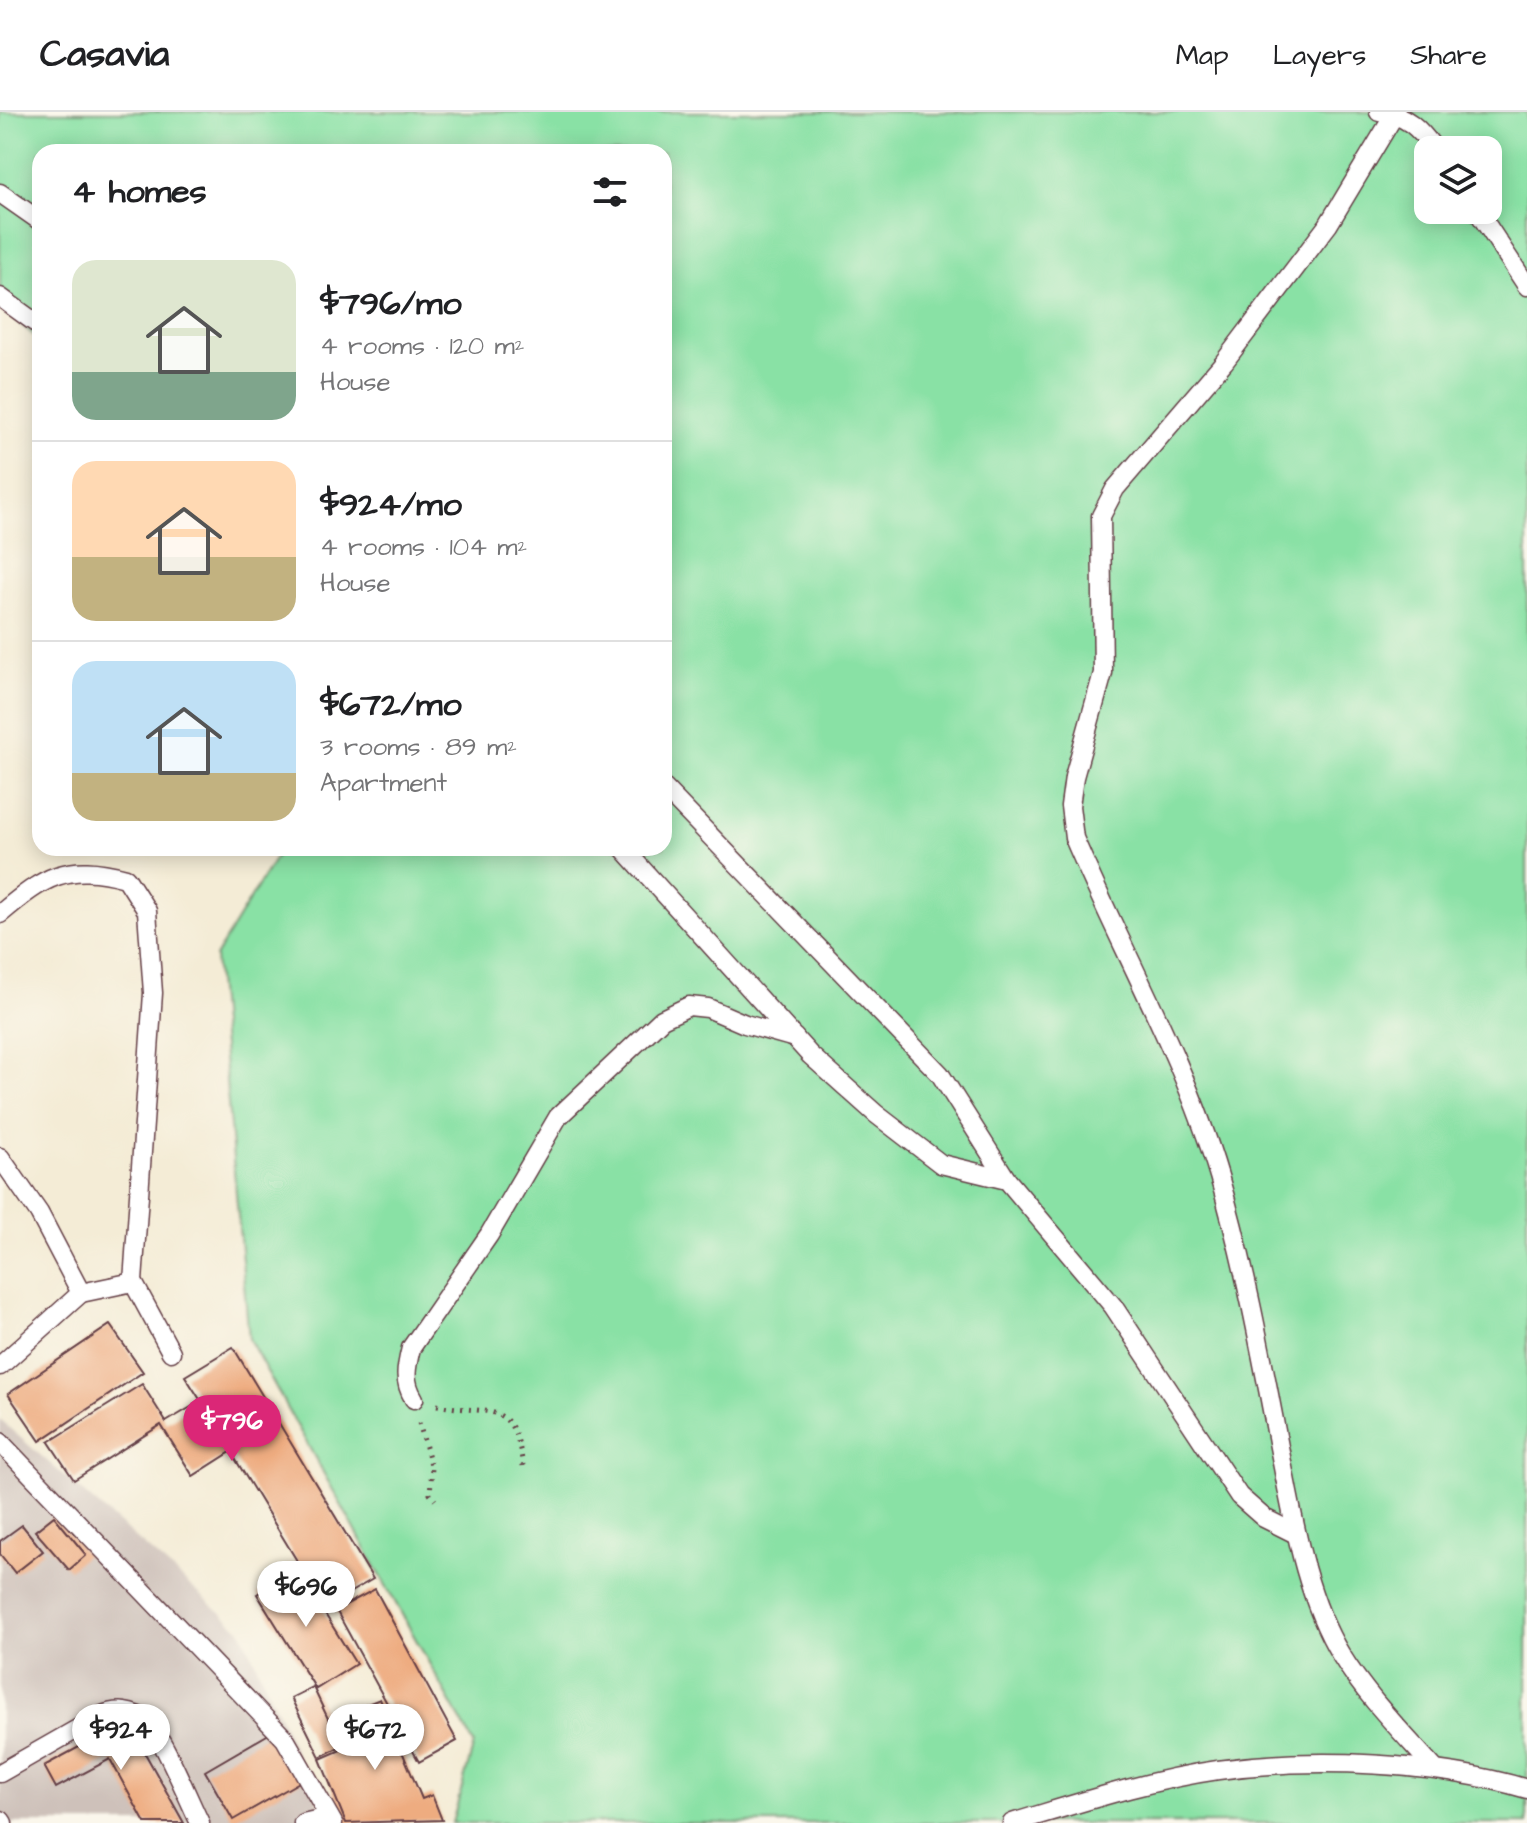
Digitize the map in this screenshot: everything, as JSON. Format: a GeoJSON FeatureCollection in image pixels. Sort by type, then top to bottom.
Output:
{"type":"FeatureCollection","features":[{"type":"Feature","properties":{"kind":"lane"},"geometry":{"type":"LineString","coordinates":[[1379,112],[1396,112],[1425,136]]}},
{"type":"Feature","properties":{"kind":"lane"},"geometry":{"type":"LineString","coordinates":[[1396,112],[1328,225],[1224,362],[1115,489],[1101,516],[1103,673],[1074,777],[1070,806],[1074,838],[1196,1104],[1220,1179],[1257,1333],[1296,1534],[1324,1617],[1340,1653],[1364,1688],[1433,1767]]}},
{"type":"Feature","properties":{"kind":"lane"},"geometry":{"type":"LineString","coordinates":[[0,193],[32,215]]}},
{"type":"Feature","properties":{"kind":"lane"},"geometry":{"type":"LineString","coordinates":[[1486,224],[1527,286]]}},
{"type":"Feature","properties":{"kind":"lane"},"geometry":{"type":"LineString","coordinates":[[0,297],[32,320]]}},
{"type":"Feature","properties":{"kind":"lane"},"geometry":{"type":"LineString","coordinates":[[672,796],[940,1074],[1007,1180],[1113,1306],[1239,1496],[1264,1518],[1296,1534]]}},
{"type":"Feature","properties":{"kind":"lane"},"geometry":{"type":"LineString","coordinates":[[630,856],[795,1038],[876,1114],[941,1164],[1007,1180]]}},
{"type":"Feature","properties":{"kind":"lane"},"geometry":{"type":"LineString","coordinates":[[0,914],[32,887],[65,870],[97,870],[126,878],[147,911],[153,993],[133,1282],[171,1352]]}},
{"type":"Feature","properties":{"kind":"lane"},"geometry":{"type":"LineString","coordinates":[[414,1399],[407,1388],[405,1370],[411,1348],[489,1235],[558,1117],[620,1054],[662,1019],[689,1006],[708,1008],[745,1024],[795,1038]]}},
{"type":"Feature","properties":{"kind":"lane"},"geometry":{"type":"LineString","coordinates":[[0,1157],[39,1213],[81,1293]]}},
{"type":"Feature","properties":{"kind":"lane"},"geometry":{"type":"LineString","coordinates":[[0,1366],[81,1293],[133,1282]]}},
{"type":"Feature","properties":{"kind":"lane"},"geometry":{"type":"LineString","coordinates":[[0,1442],[285,1739],[331,1820],[303,1823]]}},
{"type":"Feature","properties":{"kind":"lane"},"geometry":{"type":"LineString","coordinates":[[0,1773],[100,1716],[114,1710],[132,1714],[150,1723],[200,1823]]}},
{"type":"Feature","properties":{"kind":"lane"},"geometry":{"type":"LineString","coordinates":[[1012,1823],[1135,1788],[1219,1770],[1288,1765],[1433,1767],[1527,1789]]}},
{"type":"Feature","properties":{"kind":"path"},"geometry":{"type":"LineString","coordinates":[[435,1500],[430,1494],[432,1468],[422,1441],[414,1399],[424,1397],[436,1405],[494,1413],[508,1419],[517,1431],[523,1466]]}},
{"type":"Feature","properties":{"kind":"shaded area"},"geometry":{"type":"Polygon","coordinates":[[[0,1420],[241,1630],[327,1823],[0,1823],[0,1420]]]}},
{"type":"Feature","properties":{"kind":"green space"},"geometry":{"type":"Polygon","coordinates":[[[0,112],[1527,112],[1527,1823],[452,1823],[474,1744],[249,1339],[215,957],[276,856],[672,856],[672,144],[32,144],[32,334],[0,306],[0,112]]]}},
{"type":"Feature","properties":{"kind":"building"},"geometry":{"type":"Polygon","coordinates":[[[110,1325],[143,1372],[40,1441],[8,1394],[110,1325]]]}},
{"type":"Feature","properties":{"kind":"building"},"geometry":{"type":"Polygon","coordinates":[[[233,1347],[373,1579],[325,1607],[231,1452],[193,1476],[161,1425],[74,1480],[49,1442],[142,1384],[166,1422],[201,1401],[185,1376],[233,1347]]]}},
{"type":"Feature","properties":{"kind":"building"},"geometry":{"type":"Polygon","coordinates":[[[54,1516],[86,1555],[69,1570],[35,1531],[54,1516]]]}},
{"type":"Feature","properties":{"kind":"building"},"geometry":{"type":"Polygon","coordinates":[[[22,1525],[43,1551],[15,1573],[0,1554],[0,1541],[22,1525]]]}},
{"type":"Feature","properties":{"kind":"building"},"geometry":{"type":"Polygon","coordinates":[[[297,1569],[356,1664],[316,1689],[257,1594],[297,1569]]]}},
{"type":"Feature","properties":{"kind":"building"},"geometry":{"type":"Polygon","coordinates":[[[375,1589],[457,1741],[419,1762],[336,1610],[375,1589]]]}},
{"type":"Feature","properties":{"kind":"building"},"geometry":{"type":"Polygon","coordinates":[[[313,1687],[341,1746],[320,1757],[291,1698],[313,1687]]]}},
{"type":"Feature","properties":{"kind":"building"},"geometry":{"type":"Polygon","coordinates":[[[380,1699],[422,1799],[432,1795],[442,1820],[346,1823],[320,1759],[350,1746],[337,1716],[380,1699]]]}},
{"type":"Feature","properties":{"kind":"building"},"geometry":{"type":"Polygon","coordinates":[[[127,1721],[184,1823],[145,1823],[110,1759],[56,1788],[44,1766],[127,1721]]]}},
{"type":"Feature","properties":{"kind":"building"},"geometry":{"type":"Polygon","coordinates":[[[274,1731],[303,1780],[233,1820],[205,1771],[274,1731]]]}}]}
